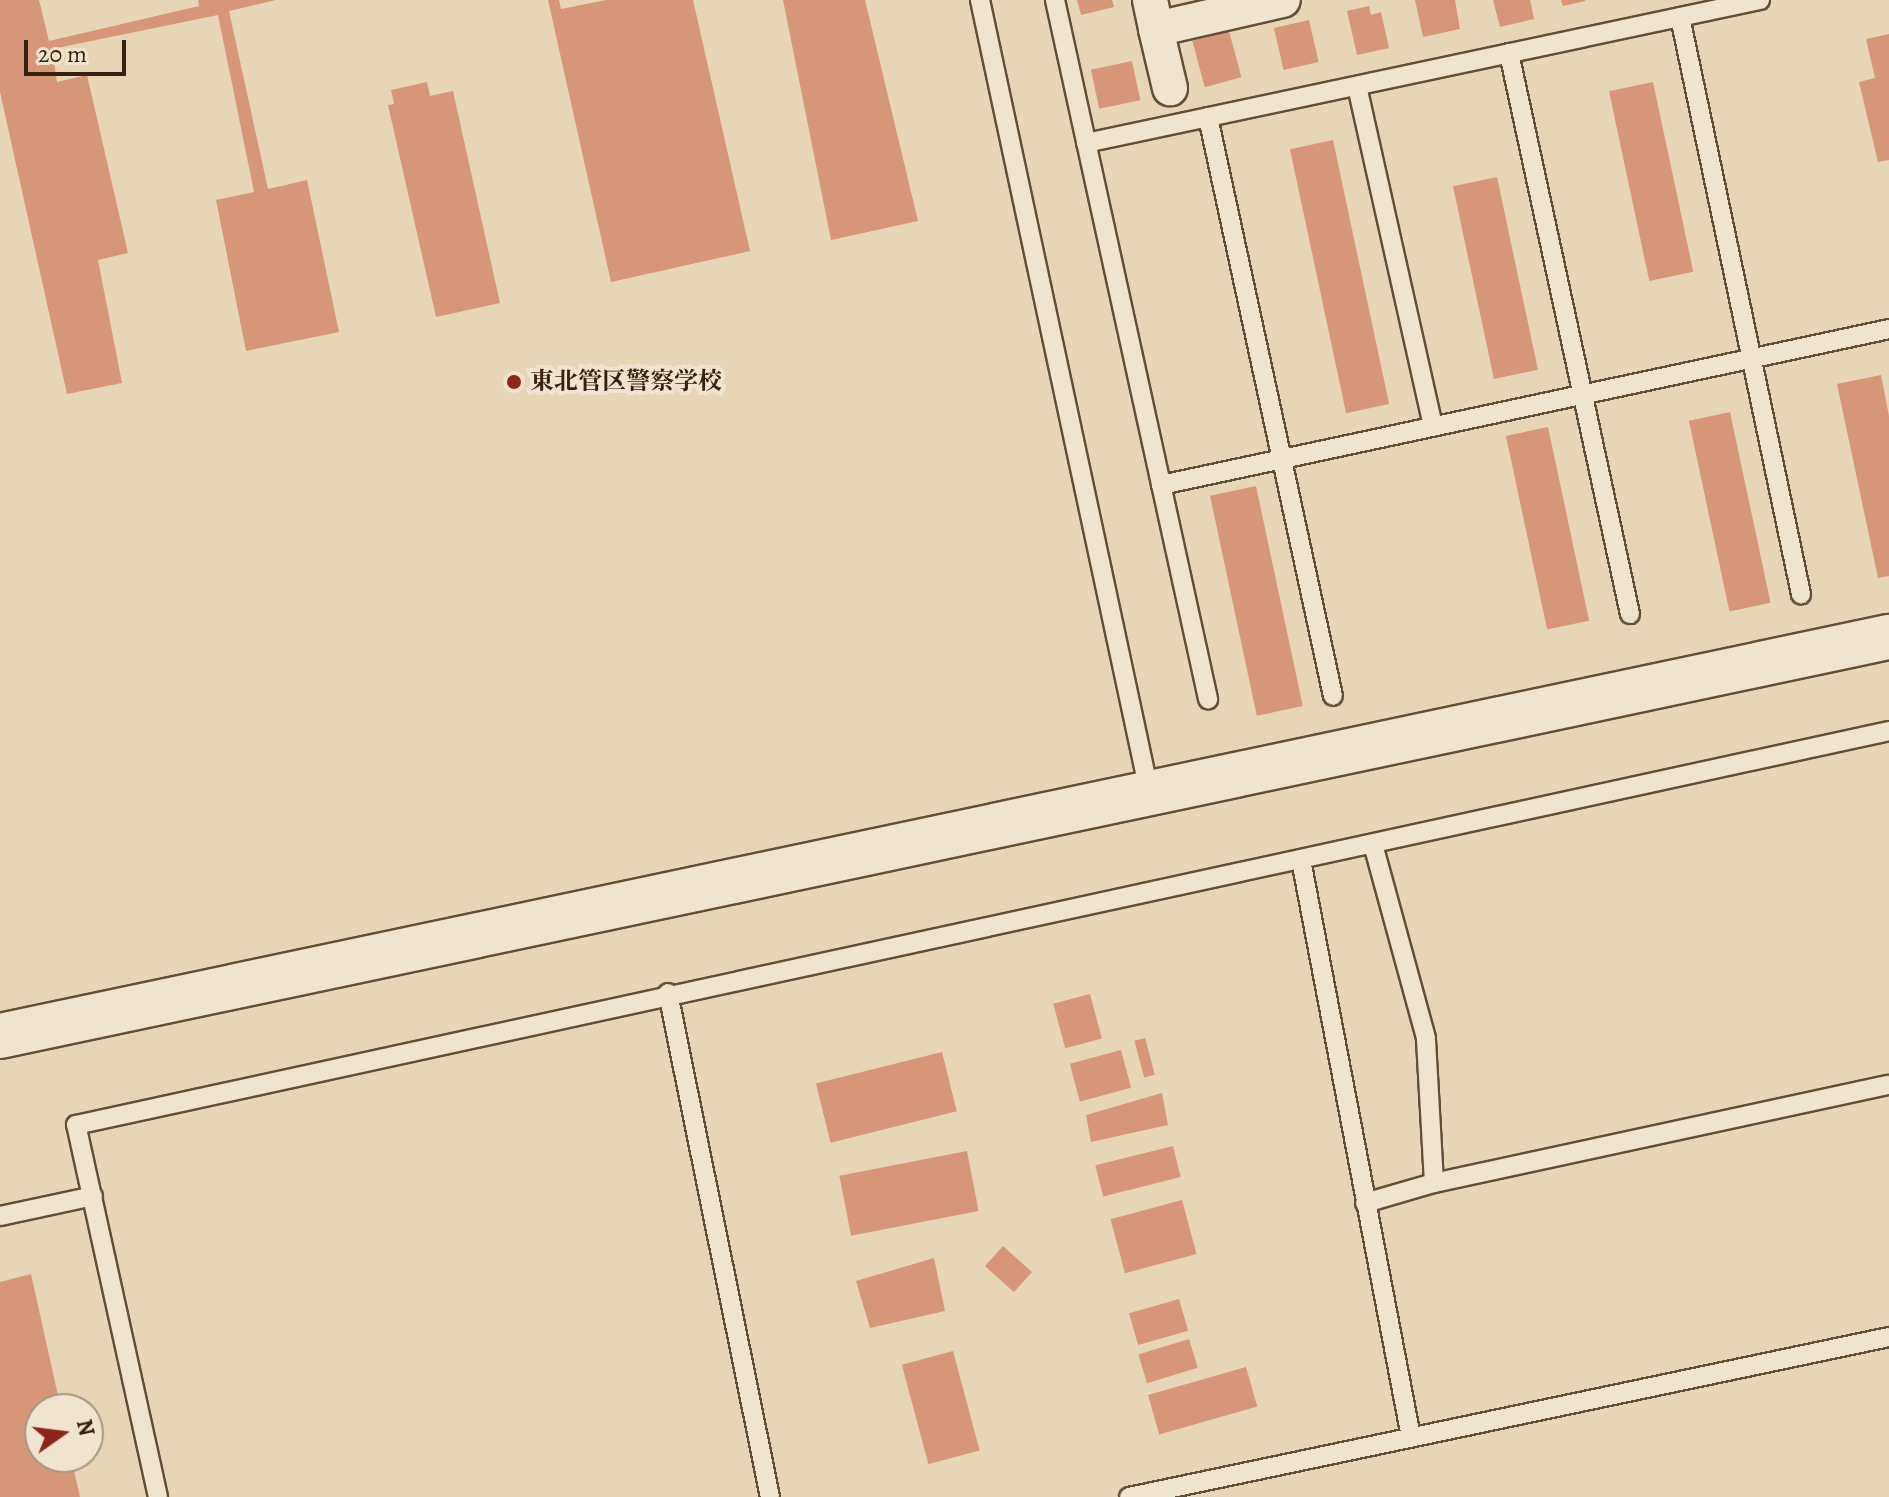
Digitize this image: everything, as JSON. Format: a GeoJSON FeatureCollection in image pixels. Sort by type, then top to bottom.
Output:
{"type":"FeatureCollection","features":[{"type":"Feature","properties":{"kind":"street"},"geometry":{"type":"LineString","coordinates":[[1170,88],[1153,15],[1283,0]]}},
{"type":"Feature","properties":{"kind":"street"},"geometry":{"type":"LineString","coordinates":[[0,1036],[1889,637]]}},
{"type":"Feature","properties":{"kind":"lane"},"geometry":{"type":"LineString","coordinates":[[980,0],[1149,791]]}},
{"type":"Feature","properties":{"kind":"lane"},"geometry":{"type":"LineString","coordinates":[[1055,0],[1208,699]]}},
{"type":"Feature","properties":{"kind":"lane"},"geometry":{"type":"LineString","coordinates":[[1086,143],[1760,0]]}},
{"type":"Feature","properties":{"kind":"lane"},"geometry":{"type":"LineString","coordinates":[[1680,17],[1801,594]]}},
{"type":"Feature","properties":{"kind":"lane"},"geometry":{"type":"LineString","coordinates":[[1509,53],[1578,396],[1630,614]]}},
{"type":"Feature","properties":{"kind":"lane"},"geometry":{"type":"LineString","coordinates":[[1357,86],[1433,427]]}},
{"type":"Feature","properties":{"kind":"lane"},"geometry":{"type":"LineString","coordinates":[[1208,117],[1333,696]]}},
{"type":"Feature","properties":{"kind":"lane"},"geometry":{"type":"LineString","coordinates":[[1161,485],[1889,329]]}},
{"type":"Feature","properties":{"kind":"lane"},"geometry":{"type":"LineString","coordinates":[[158,1497],[76,1125],[668,993],[1301,860],[1889,731]]}},
{"type":"Feature","properties":{"kind":"lane"},"geometry":{"type":"LineString","coordinates":[[1373,844],[1426,1038],[1434,1183]]}},
{"type":"Feature","properties":{"kind":"lane"},"geometry":{"type":"LineString","coordinates":[[1301,860],[1411,1437]]}},
{"type":"Feature","properties":{"kind":"lane"},"geometry":{"type":"LineString","coordinates":[[668,993],[770,1497]]}},
{"type":"Feature","properties":{"kind":"lane"},"geometry":{"type":"LineString","coordinates":[[1365,1203],[1434,1183],[1889,1085]]}},
{"type":"Feature","properties":{"kind":"lane"},"geometry":{"type":"LineString","coordinates":[[0,1216],[93,1196]]}},
{"type":"Feature","properties":{"kind":"lane"},"geometry":{"type":"LineString","coordinates":[[1129,1497],[1889,1337]]}},
{"type":"Feature","properties":{"kind":"building"},"geometry":{"type":"Polygon","coordinates":[[[0,0],[39,0],[49,41],[199,6],[198,0],[276,0],[229,11],[268,189],[307,180],[339,332],[246,351],[216,200],[254,192],[218,15],[52,49],[57,82],[87,75],[128,253],[98,260],[122,383],[67,394],[0,92],[0,0]]]}},
{"type":"Feature","properties":{"kind":"building"},"geometry":{"type":"Polygon","coordinates":[[[548,0],[559,0],[561,9],[606,0],[693,0],[750,251],[611,282],[548,0]]]}},
{"type":"Feature","properties":{"kind":"building"},"geometry":{"type":"Polygon","coordinates":[[[783,0],[865,0],[918,221],[831,240],[783,0]]]}},
{"type":"Feature","properties":{"kind":"building"},"geometry":{"type":"Polygon","coordinates":[[[1077,0],[1112,0],[1114,7],[1081,15],[1077,0]]]}},
{"type":"Feature","properties":{"kind":"building"},"geometry":{"type":"Polygon","coordinates":[[[1415,0],[1455,0],[1460,29],[1423,37],[1415,0]]]}},
{"type":"Feature","properties":{"kind":"building"},"geometry":{"type":"Polygon","coordinates":[[[1493,0],[1530,0],[1534,19],[1500,27],[1493,0]]]}},
{"type":"Feature","properties":{"kind":"building"},"geometry":{"type":"Polygon","coordinates":[[[1561,0],[1585,0],[1585,1],[1563,6],[1561,0]]]}},
{"type":"Feature","properties":{"kind":"building"},"geometry":{"type":"Polygon","coordinates":[[[1369,6],[1371,15],[1381,12],[1389,48],[1357,55],[1347,11],[1369,6]]]}},
{"type":"Feature","properties":{"kind":"building"},"geometry":{"type":"Polygon","coordinates":[[[1309,20],[1319,62],[1284,70],[1274,28],[1309,20]]]}},
{"type":"Feature","properties":{"kind":"building"},"geometry":{"type":"Polygon","coordinates":[[[1229,31],[1241,77],[1205,87],[1192,41],[1229,31]]]}},
{"type":"Feature","properties":{"kind":"building"},"geometry":{"type":"Polygon","coordinates":[[[1889,34],[1889,160],[1878,162],[1859,82],[1875,78],[1866,39],[1889,34]]]}},
{"type":"Feature","properties":{"kind":"building"},"geometry":{"type":"Polygon","coordinates":[[[1132,61],[1140,100],[1099,109],[1091,70],[1132,61]]]}},
{"type":"Feature","properties":{"kind":"building"},"geometry":{"type":"Polygon","coordinates":[[[427,82],[430,96],[453,91],[500,303],[436,317],[388,105],[394,104],[391,90],[427,82]]]}},
{"type":"Feature","properties":{"kind":"building"},"geometry":{"type":"Polygon","coordinates":[[[1653,82],[1693,272],[1649,281],[1609,91],[1653,82]]]}},
{"type":"Feature","properties":{"kind":"building"},"geometry":{"type":"Polygon","coordinates":[[[1333,140],[1389,404],[1346,413],[1290,149],[1333,140]]]}},
{"type":"Feature","properties":{"kind":"building"},"geometry":{"type":"Polygon","coordinates":[[[1497,177],[1538,370],[1494,379],[1453,186],[1497,177]]]}},
{"type":"Feature","properties":{"kind":"building"},"geometry":{"type":"Polygon","coordinates":[[[1881,375],[1889,416],[1889,576],[1878,578],[1837,384],[1881,375]]]}},
{"type":"Feature","properties":{"kind":"building"},"geometry":{"type":"Polygon","coordinates":[[[1730,412],[1771,603],[1729,611],[1689,421],[1730,412]]]}},
{"type":"Feature","properties":{"kind":"building"},"geometry":{"type":"Polygon","coordinates":[[[1548,427],[1589,621],[1547,630],[1506,436],[1548,427]]]}},
{"type":"Feature","properties":{"kind":"building"},"geometry":{"type":"Polygon","coordinates":[[[1256,486],[1303,706],[1257,716],[1210,496],[1256,486]]]}},
{"type":"Feature","properties":{"kind":"building"},"geometry":{"type":"Polygon","coordinates":[[[1090,994],[1102,1038],[1065,1048],[1053,1004],[1090,994]]]}},
{"type":"Feature","properties":{"kind":"building"},"geometry":{"type":"Polygon","coordinates":[[[1145,1038],[1155,1075],[1144,1078],[1134,1041],[1145,1038]]]}},
{"type":"Feature","properties":{"kind":"building"},"geometry":{"type":"Polygon","coordinates":[[[1121,1050],[1131,1088],[1080,1101],[1070,1064],[1121,1050]]]}},
{"type":"Feature","properties":{"kind":"building"},"geometry":{"type":"Polygon","coordinates":[[[942,1052],[957,1111],[831,1143],[816,1083],[942,1052]]]}},
{"type":"Feature","properties":{"kind":"building"},"geometry":{"type":"Polygon","coordinates":[[[1162,1093],[1168,1125],[1091,1142],[1086,1115],[1162,1093]]]}},
{"type":"Feature","properties":{"kind":"building"},"geometry":{"type":"Polygon","coordinates":[[[1173,1146],[1181,1177],[1103,1196],[1095,1165],[1173,1146]]]}},
{"type":"Feature","properties":{"kind":"building"},"geometry":{"type":"Polygon","coordinates":[[[967,1151],[979,1211],[851,1236],[839,1176],[967,1151]]]}},
{"type":"Feature","properties":{"kind":"building"},"geometry":{"type":"Polygon","coordinates":[[[1182,1200],[1196,1254],[1125,1273],[1111,1219],[1182,1200]]]}},
{"type":"Feature","properties":{"kind":"building"},"geometry":{"type":"Polygon","coordinates":[[[1003,1246],[1032,1272],[1014,1292],[985,1266],[1003,1246]]]}},
{"type":"Feature","properties":{"kind":"building"},"geometry":{"type":"Polygon","coordinates":[[[934,1258],[945,1311],[870,1328],[856,1281],[934,1258]]]}},
{"type":"Feature","properties":{"kind":"building"},"geometry":{"type":"Polygon","coordinates":[[[31,1274],[57,1393],[24,1393],[24,1473],[75,1473],[80,1497],[0,1497],[0,1282],[31,1274]]]}},
{"type":"Feature","properties":{"kind":"building"},"geometry":{"type":"Polygon","coordinates":[[[1179,1299],[1188,1331],[1138,1345],[1129,1313],[1179,1299]]]}},
{"type":"Feature","properties":{"kind":"building"},"geometry":{"type":"Polygon","coordinates":[[[1189,1339],[1198,1368],[1147,1383],[1138,1354],[1189,1339]]]}},
{"type":"Feature","properties":{"kind":"building"},"geometry":{"type":"Polygon","coordinates":[[[953,1351],[980,1450],[928,1464],[902,1365],[953,1351]]]}},
{"type":"Feature","properties":{"kind":"building"},"geometry":{"type":"Polygon","coordinates":[[[1246,1367],[1257,1406],[1159,1435],[1148,1395],[1246,1367]]]}},
{"type":"Feature","properties":{"kind":"place","name":"東北管区警察学校"},"geometry":{"type":"Point","coordinates":[514,382]}}]}
